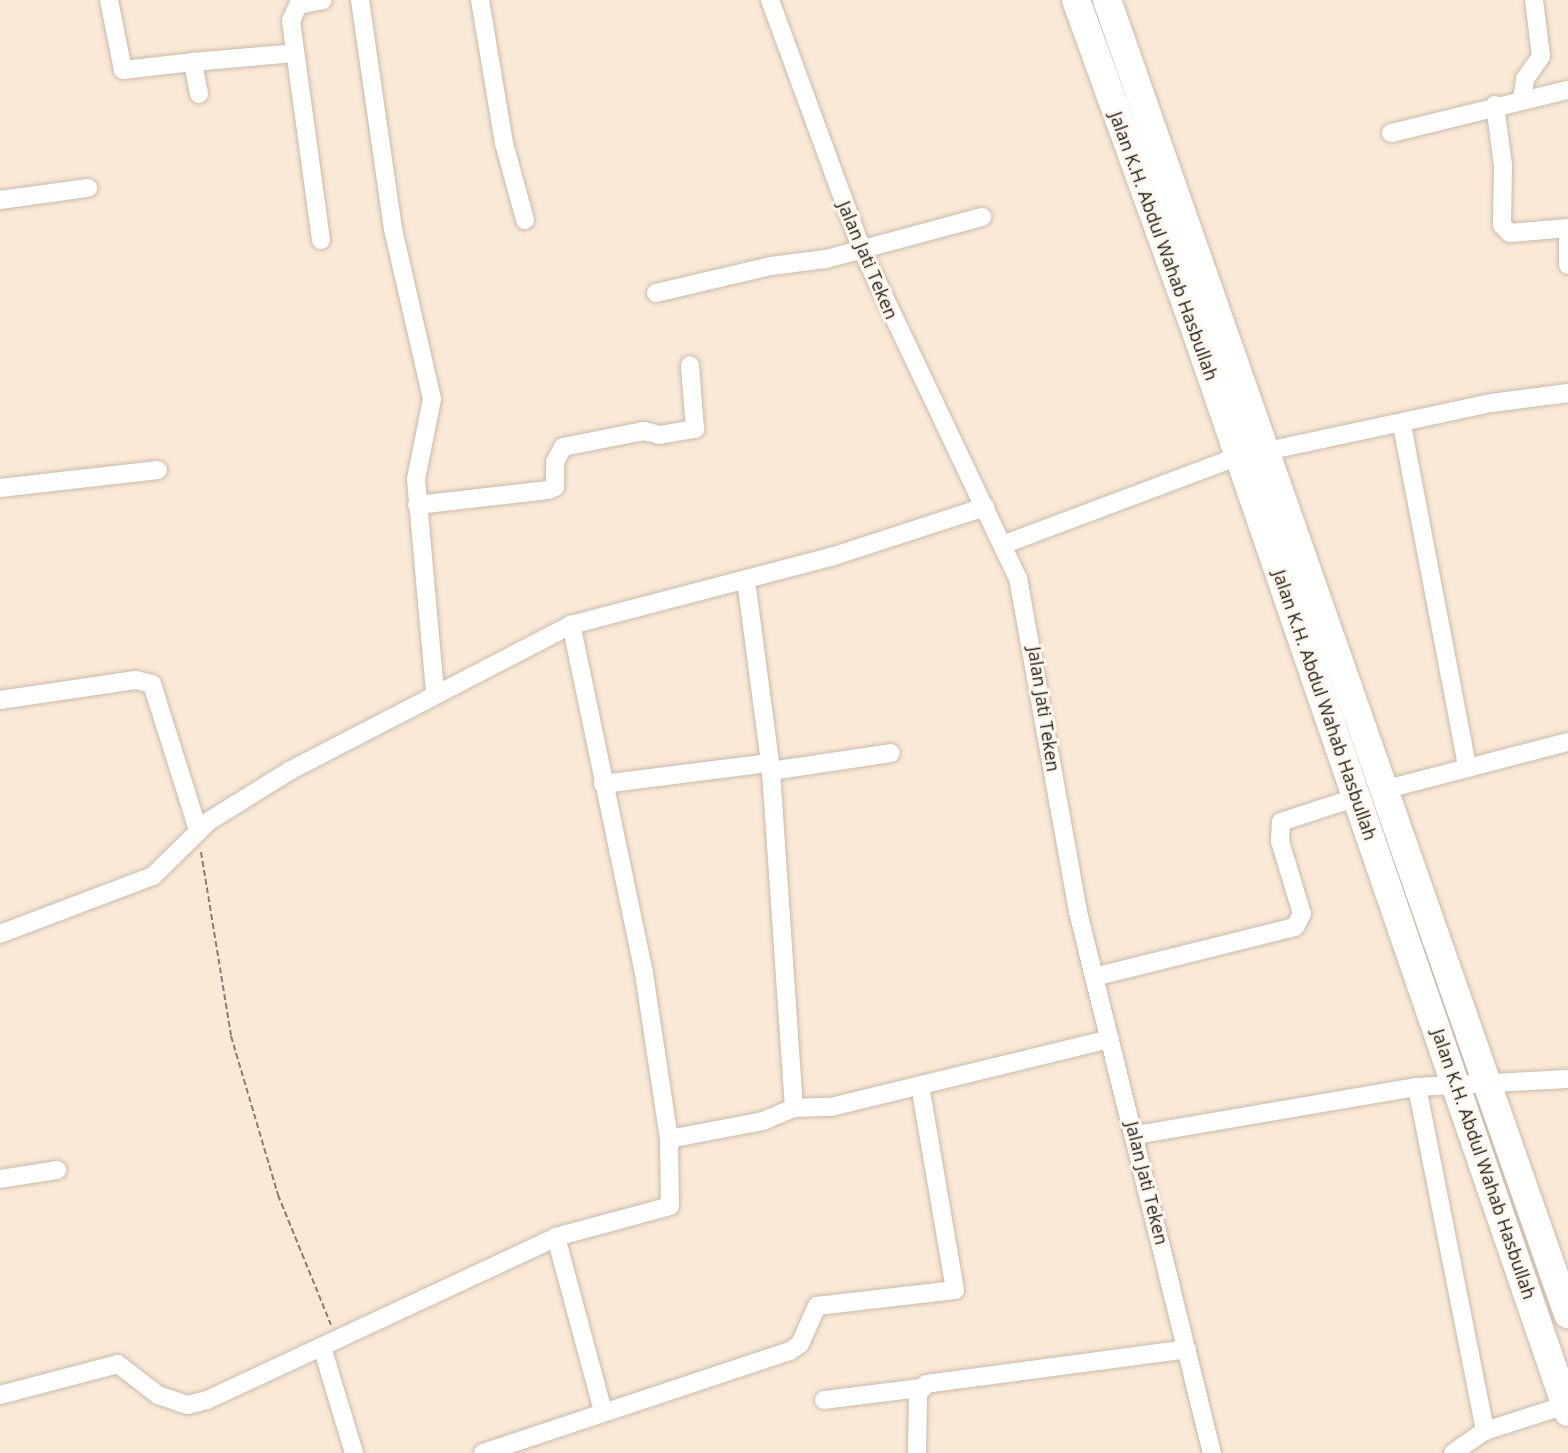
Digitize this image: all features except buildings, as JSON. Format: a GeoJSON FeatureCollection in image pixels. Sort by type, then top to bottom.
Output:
{"type":"FeatureCollection","features":[{"type":"Feature","properties":{"kind":"highway","name":"Jalan K.H. Abdul Wahab Hasbullah"},"geometry":{"type":"LineString","coordinates":[[1076,0],[1179,284],[1567,1408]]}},
{"type":"Feature","properties":{"kind":"highway","name":"Jalan K.H. Abdul Wahab Hasbullah"},"geometry":{"type":"LineString","coordinates":[[1107,0],[1388,789],[1568,1314]]}},
{"type":"Feature","properties":{"kind":"highway"},"geometry":{"type":"LineString","coordinates":[[1134,75],[1141,117],[1198,276],[1197,286],[1179,284]]}},
{"type":"Feature","properties":{"kind":"highway"},"geometry":{"type":"LineString","coordinates":[[1216,307],[1202,306],[1201,317],[1242,466]]}},
{"type":"Feature","properties":{"kind":"street"},"geometry":{"type":"LineString","coordinates":[[109,0],[123,69],[296,53]]}},
{"type":"Feature","properties":{"kind":"street"},"geometry":{"type":"LineString","coordinates":[[321,240],[296,53],[294,8],[323,0]]}},
{"type":"Feature","properties":{"kind":"street"},"geometry":{"type":"LineString","coordinates":[[360,0],[393,229],[432,399],[416,479],[435,694]]}},
{"type":"Feature","properties":{"kind":"street"},"geometry":{"type":"LineString","coordinates":[[480,0],[504,143],[525,220]]}},
{"type":"Feature","properties":{"kind":"street","name":"Jalan Jati Teken"},"geometry":{"type":"LineString","coordinates":[[770,0],[862,250],[985,507],[1005,544],[1029,618],[1074,888],[1212,1453]]}},
{"type":"Feature","properties":{"kind":"street"},"geometry":{"type":"LineString","coordinates":[[1522,99],[1525,79],[1541,56],[1534,0]]}},
{"type":"Feature","properties":{"kind":"street"},"geometry":{"type":"LineString","coordinates":[[193,62],[199,94]]}},
{"type":"Feature","properties":{"kind":"street"},"geometry":{"type":"LineString","coordinates":[[1391,133],[1495,105],[1568,90]]}},
{"type":"Feature","properties":{"kind":"street"},"geometry":{"type":"LineString","coordinates":[[1495,105],[1503,165],[1502,225],[1510,233],[1568,229],[1568,265]]}},
{"type":"Feature","properties":{"kind":"street"},"geometry":{"type":"LineString","coordinates":[[0,200],[88,188]]}},
{"type":"Feature","properties":{"kind":"street"},"geometry":{"type":"LineString","coordinates":[[656,293],[862,250],[982,217]]}},
{"type":"Feature","properties":{"kind":"street"},"geometry":{"type":"LineString","coordinates":[[417,505],[548,490],[555,487],[555,462],[563,447],[644,431],[660,435],[695,429],[690,365]]}},
{"type":"Feature","properties":{"kind":"street"},"geometry":{"type":"LineString","coordinates":[[1268,451],[1402,425],[1491,402],[1568,393]]}},
{"type":"Feature","properties":{"kind":"street"},"geometry":{"type":"LineString","coordinates":[[1402,425],[1467,767]]}},
{"type":"Feature","properties":{"kind":"street"},"geometry":{"type":"LineString","coordinates":[[1005,544],[1242,466]]}},
{"type":"Feature","properties":{"kind":"street"},"geometry":{"type":"LineString","coordinates":[[0,488],[158,470]]}},
{"type":"Feature","properties":{"kind":"street"},"geometry":{"type":"LineString","coordinates":[[0,934],[153,876],[198,830],[291,770],[572,625],[746,580],[985,507]]}},
{"type":"Feature","properties":{"kind":"street"},"geometry":{"type":"LineString","coordinates":[[746,580],[770,767],[794,1108]]}},
{"type":"Feature","properties":{"kind":"street"},"geometry":{"type":"LineString","coordinates":[[0,1395],[118,1364],[158,1395],[187,1405],[329,1343],[556,1237],[670,1206],[669,1139],[644,973],[603,784],[572,625]]}},
{"type":"Feature","properties":{"kind":"street"},"geometry":{"type":"LineString","coordinates":[[0,700],[125,682],[152,684],[198,830]]}},
{"type":"Feature","properties":{"kind":"street"},"geometry":{"type":"LineString","coordinates":[[1388,789],[1568,742]]}},
{"type":"Feature","properties":{"kind":"street"},"geometry":{"type":"LineString","coordinates":[[603,784],[891,753]]}},
{"type":"Feature","properties":{"kind":"street"},"geometry":{"type":"LineString","coordinates":[[1094,977],[1295,927],[1302,914],[1280,841],[1281,822],[1357,797]]}},
{"type":"Feature","properties":{"kind":"street"},"geometry":{"type":"LineString","coordinates":[[669,1139],[763,1121],[794,1108],[831,1107],[1110,1039]]}},
{"type":"Feature","properties":{"kind":"street"},"geometry":{"type":"LineString","coordinates":[[1136,1135],[1417,1087],[1490,1086],[1568,1079]]}},
{"type":"Feature","properties":{"kind":"street"},"geometry":{"type":"LineString","coordinates":[[483,1453],[603,1410],[790,1351],[800,1344],[817,1306],[954,1290],[920,1086]]}},
{"type":"Feature","properties":{"kind":"street"},"geometry":{"type":"LineString","coordinates":[[1417,1087],[1485,1431]]}},
{"type":"Feature","properties":{"kind":"street"},"geometry":{"type":"LineString","coordinates":[[0,1179],[57,1170]]}},
{"type":"Feature","properties":{"kind":"street"},"geometry":{"type":"LineString","coordinates":[[556,1237],[603,1410]]}},
{"type":"Feature","properties":{"kind":"street"},"geometry":{"type":"LineString","coordinates":[[329,1343],[354,1453]]}},
{"type":"Feature","properties":{"kind":"street"},"geometry":{"type":"LineString","coordinates":[[824,1400],[920,1388],[929,1383],[1187,1349]]}},
{"type":"Feature","properties":{"kind":"street"},"geometry":{"type":"LineString","coordinates":[[918,1453],[920,1388]]}},
{"type":"Feature","properties":{"kind":"street"},"geometry":{"type":"LineString","coordinates":[[1453,1453],[1485,1431],[1567,1408]]}},
{"type":"Feature","properties":{"kind":"path"},"geometry":{"type":"LineString","coordinates":[[198,830],[231,1036],[278,1195],[329,1343]]}}]}
